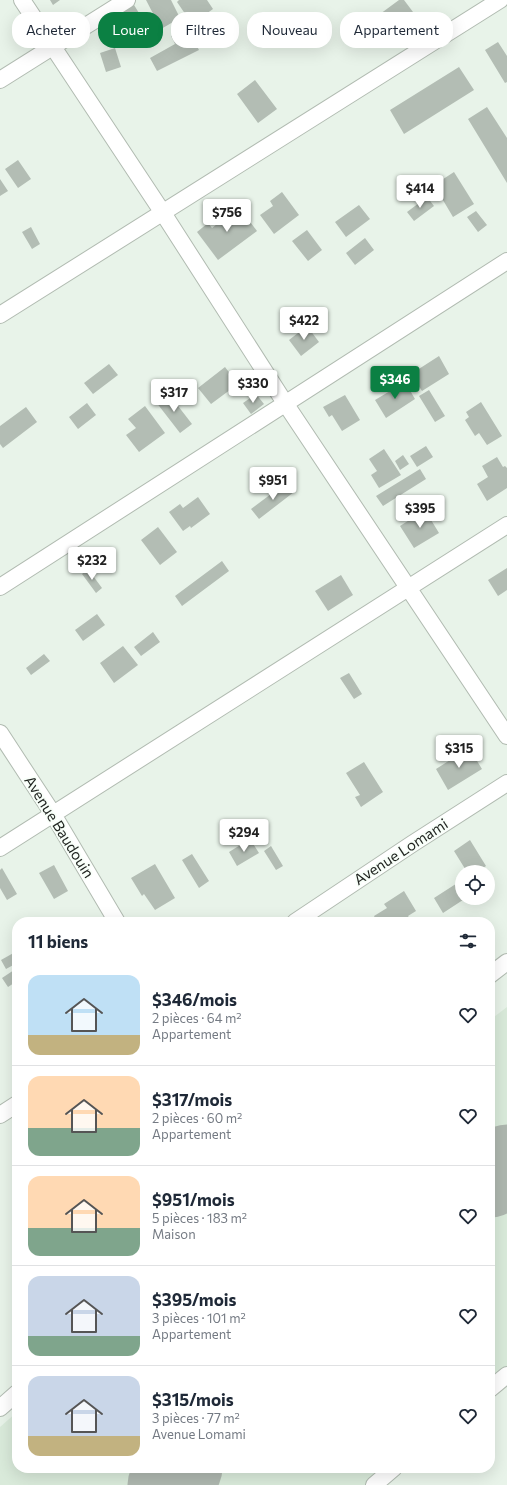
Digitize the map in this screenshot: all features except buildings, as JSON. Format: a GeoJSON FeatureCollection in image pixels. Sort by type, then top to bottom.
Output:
{"type":"FeatureCollection","features":[{"type":"Feature","properties":{"kind":"street"},"geometry":{"type":"LineString","coordinates":[[22,0],[30,12]]}},
{"type":"Feature","properties":{"kind":"street"},"geometry":{"type":"LineString","coordinates":[[90,24],[127,0]]}},
{"type":"Feature","properties":{"kind":"street"},"geometry":{"type":"LineString","coordinates":[[0,315],[500,0]]}},
{"type":"Feature","properties":{"kind":"street"},"geometry":{"type":"LineString","coordinates":[[0,80],[51,48]]}},
{"type":"Feature","properties":{"kind":"street"},"geometry":{"type":"LineString","coordinates":[[54,48],[163,212],[285,403],[410,588],[507,736]]}},
{"type":"Feature","properties":{"kind":"street"},"geometry":{"type":"LineString","coordinates":[[0,587],[507,261]]}},
{"type":"Feature","properties":{"kind":"street"},"geometry":{"type":"LineString","coordinates":[[0,848],[507,525]]}},
{"type":"Feature","properties":{"kind":"street","name":"Avenue Baudouin"},"geometry":{"type":"LineString","coordinates":[[0,733],[53,814],[113,917]]}},
{"type":"Feature","properties":{"kind":"street","name":"Avenue Lomami"},"geometry":{"type":"LineString","coordinates":[[302,917],[507,783]]}},
{"type":"Feature","properties":{"kind":"street"},"geometry":{"type":"LineString","coordinates":[[495,971],[507,962]]}},
{"type":"Feature","properties":{"kind":"street"},"geometry":{"type":"LineString","coordinates":[[0,1115],[12,1107]]}},
{"type":"Feature","properties":{"kind":"street"},"geometry":{"type":"LineString","coordinates":[[0,1408],[12,1397]]}},
{"type":"Feature","properties":{"kind":"street"},"geometry":{"type":"LineString","coordinates":[[374,1485],[388,1473]]}},
{"type":"Feature","properties":{"kind":"shaded area"},"geometry":{"type":"Polygon","coordinates":[[[507,1007],[507,1372],[495,1381],[495,1016],[507,1007]]]}},
{"type":"Feature","properties":{"kind":"shaded area"},"geometry":{"type":"Polygon","coordinates":[[[12,1416],[12,1473],[384,1473],[371,1485],[0,1485],[0,1427],[12,1416]]]}},
{"type":"Feature","properties":{"kind":"runway"},"geometry":{"type":"LineString","coordinates":[[495,1174],[507,1163]]}},
{"type":"Feature","properties":{"kind":"runway"},"geometry":{"type":"LineString","coordinates":[[166,1485],[179,1473]]}}]}
